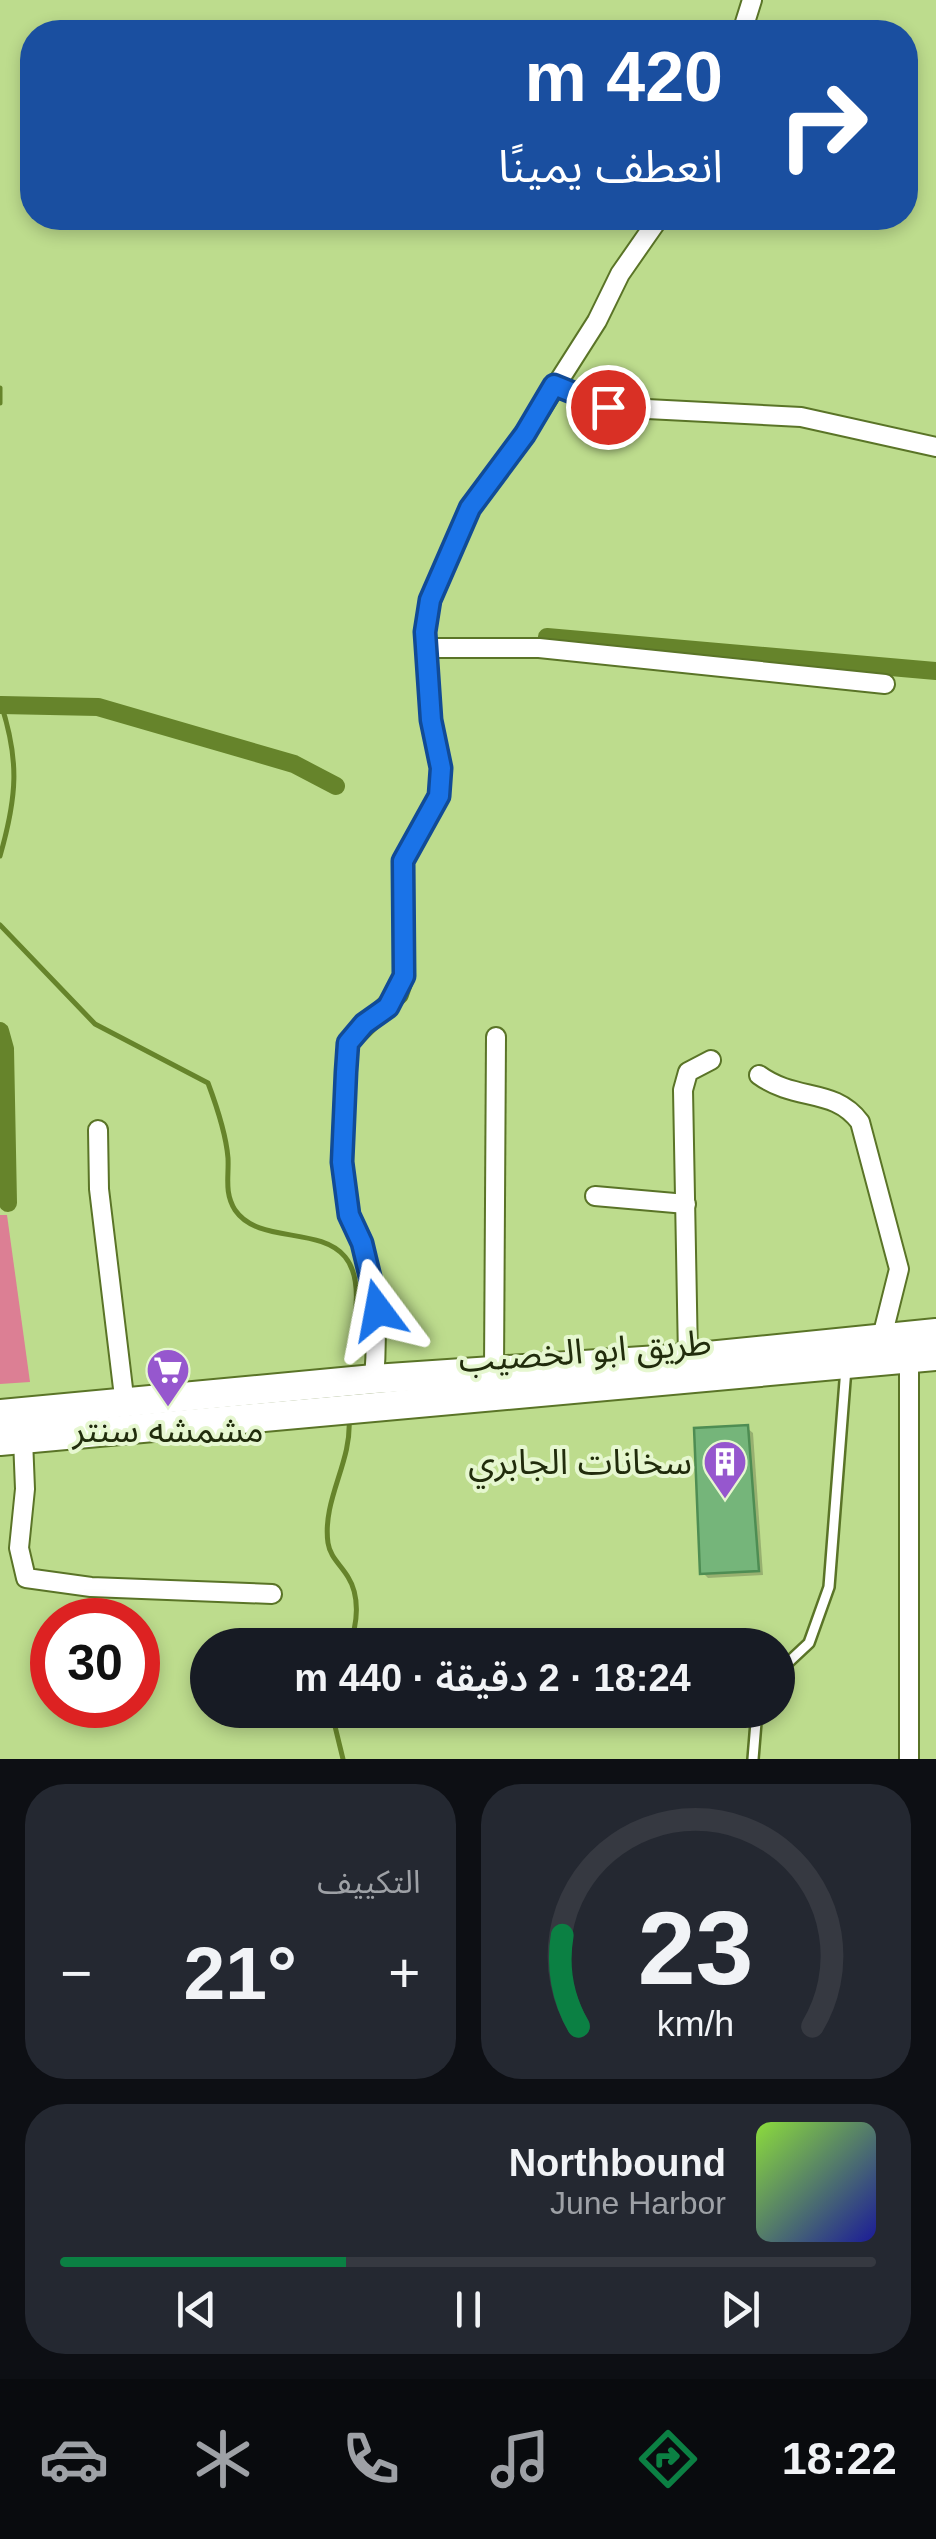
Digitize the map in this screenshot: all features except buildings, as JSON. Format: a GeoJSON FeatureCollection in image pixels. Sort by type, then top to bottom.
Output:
{"type":"FeatureCollection","features":[{"type":"Feature","properties":{"kind":"main road","name":"طريق ابو الخصيب"},"geometry":{"type":"LineString","coordinates":[[0,1414],[374,1379],[688,1358],[936,1333]]}},
{"type":"Feature","properties":{"kind":"main road","name":"طريق ابو الخصيب"},"geometry":{"type":"LineString","coordinates":[[11,1440],[922,1357]]}},
{"type":"Feature","properties":{"kind":"street"},"geometry":{"type":"LineString","coordinates":[[374,1379],[378,1310],[362,1243],[349,1215],[342,1162],[348,1043],[364,1024],[388,1007],[404,976],[403,861],[439,796],[441,768],[431,720],[427,648],[430,600],[470,508],[525,434],[597,321],[620,274],[651,230]]}},
{"type":"Feature","properties":{"kind":"street"},"geometry":{"type":"LineString","coordinates":[[554,385],[608,407],[801,416],[936,447]]}},
{"type":"Feature","properties":{"kind":"street"},"geometry":{"type":"LineString","coordinates":[[427,648],[538,648],[885,684]]}},
{"type":"Feature","properties":{"kind":"street"},"geometry":{"type":"LineString","coordinates":[[494,1370],[496,1037]]}},
{"type":"Feature","properties":{"kind":"street"},"geometry":{"type":"LineString","coordinates":[[688,1358],[684,1090],[688,1072],[712,1060]]}},
{"type":"Feature","properties":{"kind":"street"},"geometry":{"type":"LineString","coordinates":[[759,1075],[800,1096],[828,1098],[848,1105],[860,1122],[899,1269],[882,1337]]}},
{"type":"Feature","properties":{"kind":"street"},"geometry":{"type":"LineString","coordinates":[[98,1130],[99,1189],[126,1405]]}},
{"type":"Feature","properties":{"kind":"street"},"geometry":{"type":"LineString","coordinates":[[595,1196],[686,1204]]}},
{"type":"Feature","properties":{"kind":"street"},"geometry":{"type":"LineString","coordinates":[[910,1759],[922,1357]]}},
{"type":"Feature","properties":{"kind":"street"},"geometry":{"type":"LineString","coordinates":[[11,1440],[26,1489],[19,1548],[26,1578],[91,1587],[272,1594]]}},
{"type":"Feature","properties":{"kind":"lane"},"geometry":{"type":"LineString","coordinates":[[795,1656],[809,1642],[830,1587],[846,1366]]}},
{"type":"Feature","properties":{"kind":"lane"},"geometry":{"type":"LineString","coordinates":[[753,1759],[756,1728]]}},
{"type":"Feature","properties":{"kind":"shaded area"},"geometry":{"type":"Polygon","coordinates":[[[0,1215],[7,1215],[30,1382],[0,1384],[0,1215]]]}},
{"type":"Feature","properties":{"kind":"waterway"},"geometry":{"type":"LineString","coordinates":[[0,388],[0,403]]}},
{"type":"Feature","properties":{"kind":"waterway"},"geometry":{"type":"LineString","coordinates":[[547,637],[936,671]]}},
{"type":"Feature","properties":{"kind":"waterway"},"geometry":{"type":"LineString","coordinates":[[0,701],[11,742],[14,779],[0,856]]}},
{"type":"Feature","properties":{"kind":"waterway"},"geometry":{"type":"LineString","coordinates":[[1,705],[98,707],[294,764],[336,786]]}},
{"type":"Feature","properties":{"kind":"waterway"},"geometry":{"type":"LineString","coordinates":[[0,925],[95,1024],[208,1083],[225,1139],[228,1191],[235,1210],[252,1224],[319,1241],[339,1251],[352,1269],[356,1300],[349,1347]]}},
{"type":"Feature","properties":{"kind":"waterway"},"geometry":{"type":"LineString","coordinates":[[0,1031],[5,1049],[8,1203]]}},
{"type":"Feature","properties":{"kind":"waterway"},"geometry":{"type":"LineString","coordinates":[[349,1420],[346,1451],[327,1527],[331,1553],[354,1593],[354,1628]]}},
{"type":"Feature","properties":{"kind":"waterway"},"geometry":{"type":"LineString","coordinates":[[335,1728],[343,1759]]}},
{"type":"Feature","properties":{"kind":"place","name":"مشمشه سنتر"},"geometry":{"type":"Point","coordinates":[168,1408]}},
{"type":"Feature","properties":{"kind":"place","name":"سخانات الجابري"},"geometry":{"type":"Point","coordinates":[725,1500]}},
{"type":"Feature","properties":{"kind":"route"},"geometry":{"type":"LineString","coordinates":[[378,1310],[362,1243],[349,1215],[342,1162],[348,1043],[398,994],[404,976],[403,861],[439,796],[441,768],[431,720],[425,632],[430,600],[470,508],[525,434],[554,385],[608,407]]}}]}
